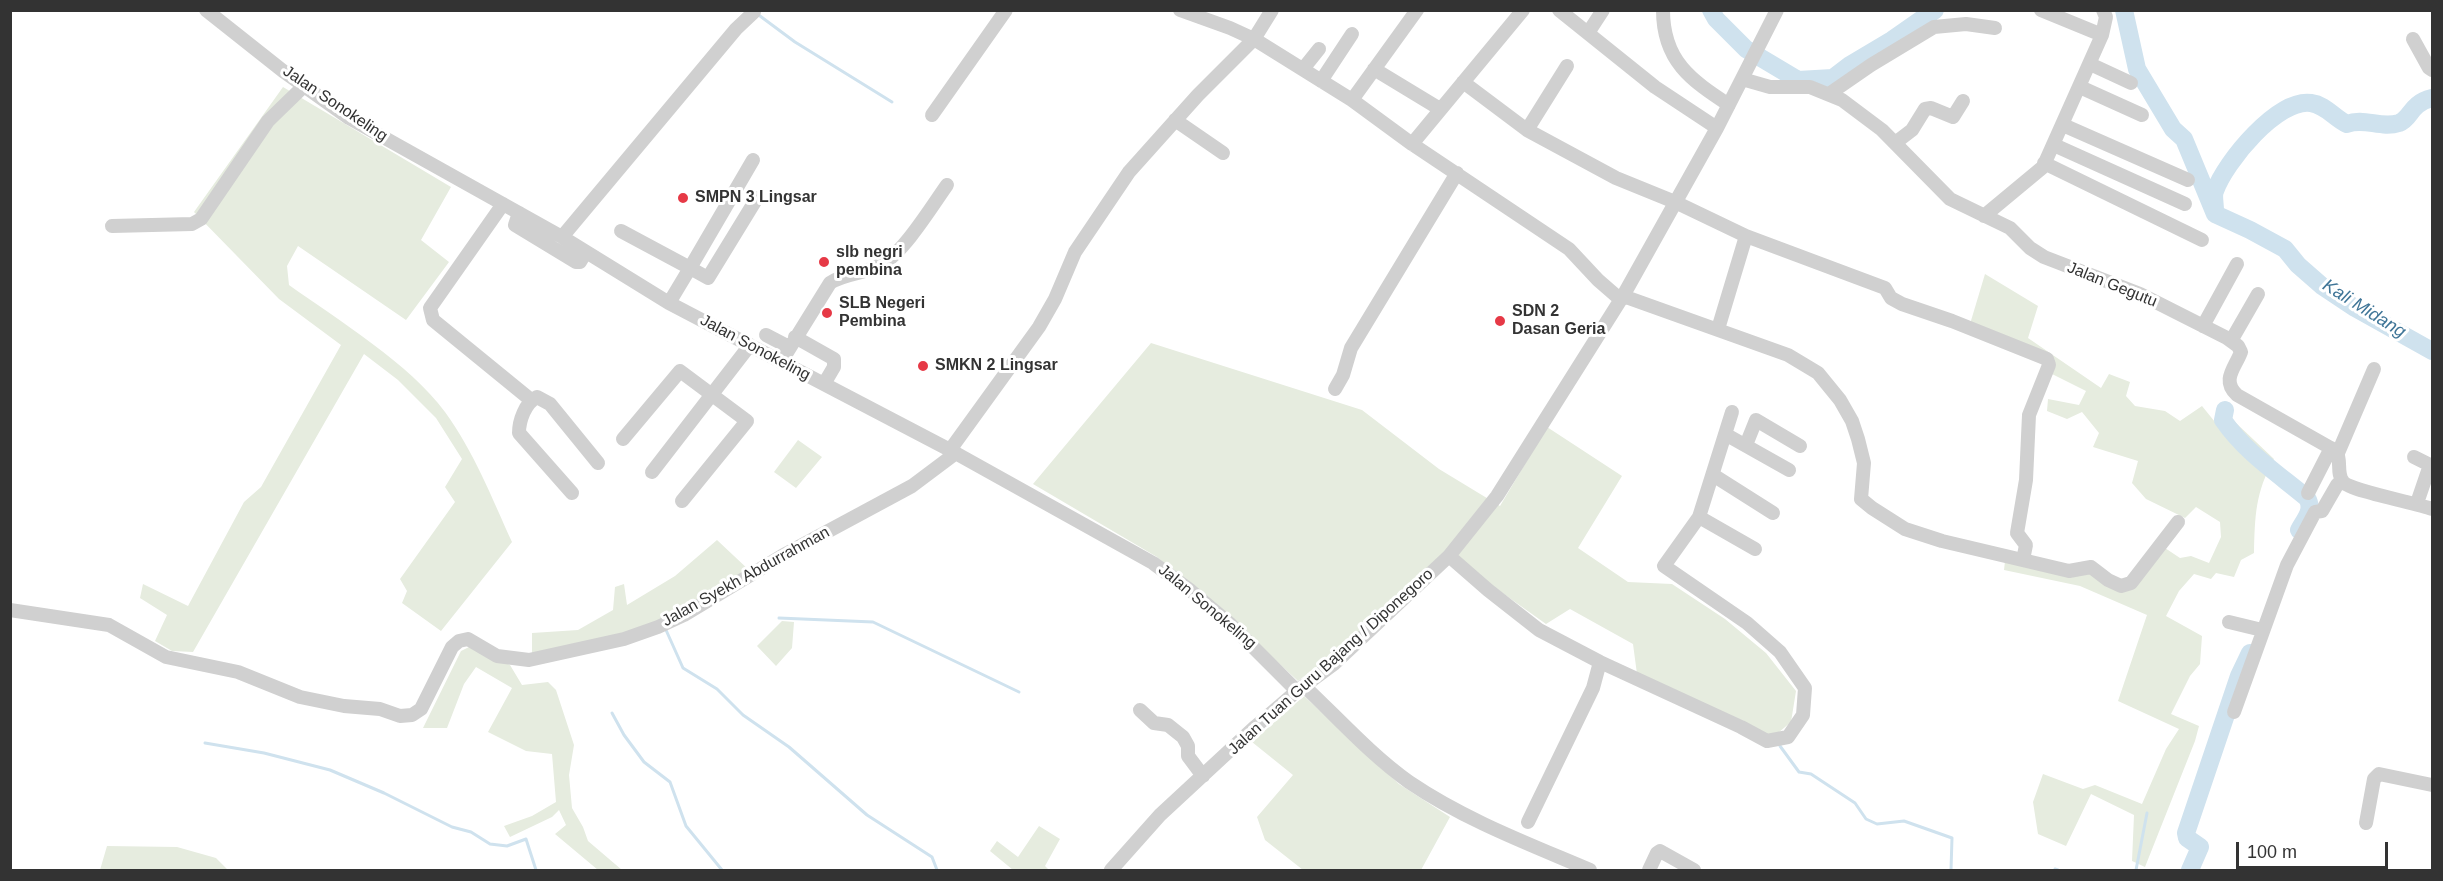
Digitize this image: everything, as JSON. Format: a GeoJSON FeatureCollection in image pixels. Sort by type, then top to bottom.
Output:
{"type":"FeatureCollection","features":[{"type":"Feature","properties":{"kind":"street","name":"Jalan Sonokeling"},"geometry":{"type":"LineString","coordinates":[[206,10],[349,118],[562,237],[669,303],[953,451],[1153,563],[1229,623],[1408,781],[1489,827],[1590,870]]}},
{"type":"Feature","properties":{"kind":"street"},"geometry":{"type":"LineString","coordinates":[[932,115],[1006,10]]}},
{"type":"Feature","properties":{"kind":"street"},"geometry":{"type":"LineString","coordinates":[[1180,10],[1210,15],[1254,39],[1352,100],[1412,144],[1569,249],[1598,280],[1622,298],[1718,329],[1788,355],[1818,373],[1852,421],[1864,463],[1860,495],[1872,508],[1905,529],[1972,550],[2069,571],[2091,567],[2117,585],[2126,586],[2137,577],[2178,522]]}},
{"type":"Feature","properties":{"kind":"street"},"geometry":{"type":"LineString","coordinates":[[953,451],[1039,327],[1075,252],[1129,172],[1175,120],[1254,39],[1272,10]]}},
{"type":"Feature","properties":{"kind":"street"},"geometry":{"type":"LineString","coordinates":[[1352,100],[1417,10]]}},
{"type":"Feature","properties":{"kind":"street"},"geometry":{"type":"LineString","coordinates":[[1412,144],[1523,10]]}},
{"type":"Feature","properties":{"kind":"street"},"geometry":{"type":"LineString","coordinates":[[1559,10],[1655,87],[1717,128]]}},
{"type":"Feature","properties":{"kind":"street"},"geometry":{"type":"LineString","coordinates":[[1588,33],[1603,10]]}},
{"type":"Feature","properties":{"kind":"street"},"geometry":{"type":"LineString","coordinates":[[1663,10],[1668,42],[1676,62],[1696,84],[1729,105]]}},
{"type":"Feature","properties":{"kind":"street","name":"Jalan Tuan Guru Bajang / Diponegoro"},"geometry":{"type":"LineString","coordinates":[[1111,870],[1160,815],[1301,688],[1335,663],[1449,556],[1497,496],[1622,298],[1717,128],[1777,10]]}},
{"type":"Feature","properties":{"kind":"street"},"geometry":{"type":"LineString","coordinates":[[2041,10],[2102,35]]}},
{"type":"Feature","properties":{"kind":"street"},"geometry":{"type":"LineString","coordinates":[[1984,216],[2023,184],[2044,163],[2102,35],[2106,17],[2103,10]]}},
{"type":"Feature","properties":{"kind":"street"},"geometry":{"type":"LineString","coordinates":[[562,237],[736,29],[754,12]]}},
{"type":"Feature","properties":{"kind":"street"},"geometry":{"type":"LineString","coordinates":[[1829,94],[1871,65],[1934,27],[1966,24],[1995,28]]}},
{"type":"Feature","properties":{"kind":"street"},"geometry":{"type":"LineString","coordinates":[[1321,81],[1352,33]]}},
{"type":"Feature","properties":{"kind":"street"},"geometry":{"type":"LineString","coordinates":[[2413,39],[2429,68],[2433,70]]}},
{"type":"Feature","properties":{"kind":"street"},"geometry":{"type":"LineString","coordinates":[[1303,69],[1319,49]]}},
{"type":"Feature","properties":{"kind":"street"},"geometry":{"type":"LineString","coordinates":[[2090,64],[2131,83]]}},
{"type":"Feature","properties":{"kind":"street"},"geometry":{"type":"LineString","coordinates":[[1527,130],[1567,66]]}},
{"type":"Feature","properties":{"kind":"street"},"geometry":{"type":"LineString","coordinates":[[1374,69],[1440,110]]}},
{"type":"Feature","properties":{"kind":"street","name":"Jalan Gegutu"},"geometry":{"type":"LineString","coordinates":[[1742,79],[1762,86],[1810,87],[1829,94],[1856,109],[1895,143],[1950,199],[2010,228],[2030,248],[2044,257],[2110,281],[2231,340]]}},
{"type":"Feature","properties":{"kind":"street"},"geometry":{"type":"LineString","coordinates":[[1462,82],[1527,130],[1616,178],[1675,202],[1746,236],[1881,286],[1887,289],[1891,298],[1902,304],[1962,324],[2047,359],[2049,365],[2029,415],[2026,480],[2017,532],[2026,545],[2023,560]]}},
{"type":"Feature","properties":{"kind":"street"},"geometry":{"type":"LineString","coordinates":[[112,226],[192,224],[201,219],[268,122],[304,86]]}},
{"type":"Feature","properties":{"kind":"street"},"geometry":{"type":"LineString","coordinates":[[2080,87],[2142,116]]}},
{"type":"Feature","properties":{"kind":"street"},"geometry":{"type":"LineString","coordinates":[[1895,143],[1912,130],[1925,109],[1931,108],[1953,117],[1963,101]]}},
{"type":"Feature","properties":{"kind":"street"},"geometry":{"type":"LineString","coordinates":[[1175,120],[1223,153]]}},
{"type":"Feature","properties":{"kind":"street"},"geometry":{"type":"LineString","coordinates":[[2063,125],[2188,180]]}},
{"type":"Feature","properties":{"kind":"street"},"geometry":{"type":"LineString","coordinates":[[2054,145],[2185,204]]}},
{"type":"Feature","properties":{"kind":"street"},"geometry":{"type":"LineString","coordinates":[[669,303],[753,160]]}},
{"type":"Feature","properties":{"kind":"street"},"geometry":{"type":"LineString","coordinates":[[2044,163],[2202,240]]}},
{"type":"Feature","properties":{"kind":"street"},"geometry":{"type":"LineString","coordinates":[[1335,389],[1343,375],[1351,348],[1457,173]]}},
{"type":"Feature","properties":{"kind":"street"},"geometry":{"type":"LineString","coordinates":[[781,362],[830,283],[838,278],[866,272],[892,259],[947,185]]}},
{"type":"Feature","properties":{"kind":"street"},"geometry":{"type":"LineString","coordinates":[[621,231],[708,278],[757,198]]}},
{"type":"Feature","properties":{"kind":"street"},"geometry":{"type":"LineString","coordinates":[[503,204],[430,308],[434,320],[531,400]]}},
{"type":"Feature","properties":{"kind":"street"},"geometry":{"type":"LineString","coordinates":[[519,213],[515,225],[576,262],[579,263],[586,252]]}},
{"type":"Feature","properties":{"kind":"street"},"geometry":{"type":"LineString","coordinates":[[1718,329],[1746,236]]}},
{"type":"Feature","properties":{"kind":"street"},"geometry":{"type":"LineString","coordinates":[[2203,326],[2237,264]]}},
{"type":"Feature","properties":{"kind":"street"},"geometry":{"type":"LineString","coordinates":[[2258,294],[2231,340],[2241,352],[2228,380],[2231,390],[2334,451],[2342,480],[2356,489],[2433,509]]}},
{"type":"Feature","properties":{"kind":"street"},"geometry":{"type":"LineString","coordinates":[[766,335],[792,342],[834,360],[834,367],[824,384]]}},
{"type":"Feature","properties":{"kind":"street"},"geometry":{"type":"LineString","coordinates":[[652,472],[750,345]]}},
{"type":"Feature","properties":{"kind":"street"},"geometry":{"type":"LineString","coordinates":[[2308,493],[2334,451],[2374,369]]}},
{"type":"Feature","properties":{"kind":"street"},"geometry":{"type":"LineString","coordinates":[[622,439],[680,371],[747,421],[682,501]]}},
{"type":"Feature","properties":{"kind":"street"},"geometry":{"type":"LineString","coordinates":[[572,493],[519,433],[519,424],[531,400],[537,397],[550,404],[598,463]]}},
{"type":"Feature","properties":{"kind":"street"},"geometry":{"type":"LineString","coordinates":[[1449,556],[1539,630],[1600,662],[1767,741],[1788,737],[1803,715],[1805,688],[1780,652],[1746,623],[1664,566],[1699,517],[1732,412]]}},
{"type":"Feature","properties":{"kind":"street"},"geometry":{"type":"LineString","coordinates":[[1746,446],[1756,420],[1800,447]]}},
{"type":"Feature","properties":{"kind":"street"},"geometry":{"type":"LineString","coordinates":[[1725,434],[1789,470]]}},
{"type":"Feature","properties":{"kind":"street","name":"Jalan Syekh Abdurrahman"},"geometry":{"type":"LineString","coordinates":[[10,610],[109,624],[166,657],[238,672],[286,693],[312,700],[373,708],[396,716],[408,716],[424,705],[452,647],[459,641],[471,640],[497,656],[529,660],[624,639],[658,627],[684,615],[782,556],[912,486],[953,451]]}},
{"type":"Feature","properties":{"kind":"street"},"geometry":{"type":"LineString","coordinates":[[2414,457],[2430,465],[2417,503]]}},
{"type":"Feature","properties":{"kind":"street"},"geometry":{"type":"LineString","coordinates":[[1713,475],[1773,513]]}},
{"type":"Feature","properties":{"kind":"street"},"geometry":{"type":"LineString","coordinates":[[2234,712],[2259,629],[2287,565],[2315,512],[2322,510],[2342,480]]}},
{"type":"Feature","properties":{"kind":"street"},"geometry":{"type":"LineString","coordinates":[[1699,517],[1755,549]]}},
{"type":"Feature","properties":{"kind":"street"},"geometry":{"type":"LineString","coordinates":[[2229,622],[2259,629]]}},
{"type":"Feature","properties":{"kind":"street"},"geometry":{"type":"LineString","coordinates":[[1528,822],[1593,688],[1600,662]]}},
{"type":"Feature","properties":{"kind":"street"},"geometry":{"type":"LineString","coordinates":[[1140,710],[1154,723],[1168,725],[1183,736],[1188,746],[1188,756],[1203,776]]}},
{"type":"Feature","properties":{"kind":"street"},"geometry":{"type":"LineString","coordinates":[[2366,823],[2374,779],[2379,774],[2433,785]]}},
{"type":"Feature","properties":{"kind":"street"},"geometry":{"type":"LineString","coordinates":[[1649,870],[1660,851],[1694,870]]}},
{"type":"Feature","properties":{"kind":"shaded area"},"geometry":{"type":"Polygon","coordinates":[[[283,87],[451,187],[421,240],[449,262],[406,320],[298,246],[287,266],[289,285],[393,360],[430,394],[465,443],[512,542],[441,631],[402,603],[407,591],[400,579],[455,502],[445,487],[462,459],[436,418],[398,380],[364,354],[193,652],[172,651],[155,641],[167,615],[140,598],[143,584],[188,606],[244,502],[261,487],[341,345],[279,299],[194,212],[283,87]]]}},
{"type":"Feature","properties":{"kind":"shaded area"},"geometry":{"type":"Polygon","coordinates":[[[1985,274],[2038,306],[2028,338],[2101,388],[2109,374],[2130,382],[2126,396],[2135,406],[2165,411],[2180,421],[2202,406],[2215,422],[2235,422],[2274,459],[2263,483],[2257,505],[2254,553],[2241,560],[2234,577],[2216,573],[2211,579],[2194,574],[2179,591],[2166,616],[2202,636],[2200,664],[2190,676],[2171,714],[2199,726],[2145,867],[2132,861],[2134,815],[2091,794],[2066,846],[2038,834],[2033,802],[2043,774],[2083,789],[2095,785],[2142,804],[2166,749],[2179,729],[2118,701],[2147,615],[2080,586],[2004,570],[2005,561],[2093,574],[2120,590],[2165,548],[2180,558],[2191,556],[2209,563],[2221,537],[2220,522],[2196,507],[2185,518],[2146,499],[2132,483],[2138,461],[2093,447],[2099,433],[2082,412],[2067,419],[2047,411],[2048,399],[2079,405],[2086,391],[2052,374],[2049,357],[1970,324],[1985,274]]]}},
{"type":"Feature","properties":{"kind":"shaded area"},"geometry":{"type":"Polygon","coordinates":[[[1151,343],[1362,410],[1439,469],[1500,506],[1547,427],[1622,476],[1578,548],[1628,582],[1672,584],[1725,619],[1766,653],[1796,691],[1791,722],[1772,738],[1637,674],[1633,644],[1570,609],[1546,624],[1445,552],[1362,632],[1298,681],[1229,617],[1157,557],[1033,484],[1151,343]]]}},
{"type":"Feature","properties":{"kind":"shaded area"},"geometry":{"type":"Polygon","coordinates":[[[798,440],[822,457],[796,488],[774,472],[798,440]]]}},
{"type":"Feature","properties":{"kind":"shaded area"},"geometry":{"type":"Polygon","coordinates":[[[717,540],[750,571],[658,622],[633,632],[532,653],[532,633],[578,630],[613,610],[615,587],[624,584],[627,605],[675,576],[717,540]]]}},
{"type":"Feature","properties":{"kind":"shaded area"},"geometry":{"type":"Polygon","coordinates":[[[782,621],[794,622],[792,648],[776,666],[757,646],[782,621]]]}},
{"type":"Feature","properties":{"kind":"shaded area"},"geometry":{"type":"Polygon","coordinates":[[[471,646],[510,665],[522,685],[548,682],[556,690],[574,745],[569,775],[572,808],[588,841],[622,870],[598,870],[555,834],[566,825],[559,810],[552,817],[510,837],[504,826],[532,816],[556,802],[552,754],[526,751],[488,732],[512,688],[476,667],[464,684],[447,728],[423,728],[461,651],[471,646]]]}},
{"type":"Feature","properties":{"kind":"shaded area"},"geometry":{"type":"Polygon","coordinates":[[[1304,696],[1399,784],[1450,817],[1421,870],[1303,870],[1265,840],[1257,817],[1293,775],[1252,742],[1304,696]]]}},
{"type":"Feature","properties":{"kind":"shaded area"},"geometry":{"type":"Polygon","coordinates":[[[1039,826],[1060,839],[1045,866],[1049,870],[1013,870],[990,851],[997,841],[1018,857],[1039,826]]]}},
{"type":"Feature","properties":{"kind":"shaded area"},"geometry":{"type":"Polygon","coordinates":[[[107,846],[177,847],[216,858],[228,870],[100,870],[107,846]]]}},
{"type":"Feature","properties":{"kind":"waterway","name":"Kali Midang"},"geometry":{"type":"LineString","coordinates":[[1711,10],[1716,19],[1746,49],[1798,80],[1833,78],[1935,10]]}},
{"type":"Feature","properties":{"kind":"waterway","name":"Kali Midang"},"geometry":{"type":"LineString","coordinates":[[2124,10],[2137,69],[2173,129],[2184,139],[2215,214],[2285,249],[2298,265],[2322,286],[2355,308],[2432,351]]}},
{"type":"Feature","properties":{"kind":"waterway"},"geometry":{"type":"LineString","coordinates":[[760,16],[795,42],[892,102]]}},
{"type":"Feature","properties":{"kind":"waterway"},"geometry":{"type":"LineString","coordinates":[[2215,210],[2215,191],[2230,164],[2254,134],[2283,111],[2298,104],[2311,103],[2321,106],[2347,124],[2360,122],[2386,125],[2403,121],[2415,107],[2432,98]]}},
{"type":"Feature","properties":{"kind":"waterway"},"geometry":{"type":"LineString","coordinates":[[2225,410],[2223,420],[2241,442],[2307,498],[2310,507],[2299,530]]}},
{"type":"Feature","properties":{"kind":"waterway"},"geometry":{"type":"LineString","coordinates":[[779,618],[873,622],[1019,692]]}},
{"type":"Feature","properties":{"kind":"waterway"},"geometry":{"type":"LineString","coordinates":[[666,630],[683,668],[717,689],[743,715],[789,747],[867,815],[932,857],[937,870]]}},
{"type":"Feature","properties":{"kind":"waterway"},"geometry":{"type":"LineString","coordinates":[[2190,870],[2200,847],[2187,838],[2186,833],[2239,676],[2250,653]]}},
{"type":"Feature","properties":{"kind":"waterway"},"geometry":{"type":"LineString","coordinates":[[612,713],[624,735],[644,762],[670,782],[686,826],[722,870]]}},
{"type":"Feature","properties":{"kind":"waterway"},"geometry":{"type":"LineString","coordinates":[[205,743],[264,753],[330,770],[384,793],[452,827],[471,832],[490,844],[507,846],[526,839],[536,870]]}},
{"type":"Feature","properties":{"kind":"waterway"},"geometry":{"type":"LineString","coordinates":[[1780,746],[1799,772],[1811,774],[1855,803],[1866,819],[1877,824],[1904,821],[1952,838],[1951,870]]}},
{"type":"Feature","properties":{"kind":"waterway"},"geometry":{"type":"LineString","coordinates":[[2136,870],[2147,813]]}},
{"type":"Feature","properties":{"kind":"place","name":"SMPN 3 Lingsar"},"geometry":{"type":"Point","coordinates":[683,198]}},
{"type":"Feature","properties":{"kind":"place","name":"slb negri pembina"},"geometry":{"type":"Point","coordinates":[824,262]}},
{"type":"Feature","properties":{"kind":"place","name":"SLB Negeri Pembina"},"geometry":{"type":"Point","coordinates":[827,313]}},
{"type":"Feature","properties":{"kind":"place","name":"SDN 2 Dasan Geria"},"geometry":{"type":"Point","coordinates":[1500,321]}},
{"type":"Feature","properties":{"kind":"place","name":"SMKN 2 Lingsar"},"geometry":{"type":"Point","coordinates":[923,366]}}]}
